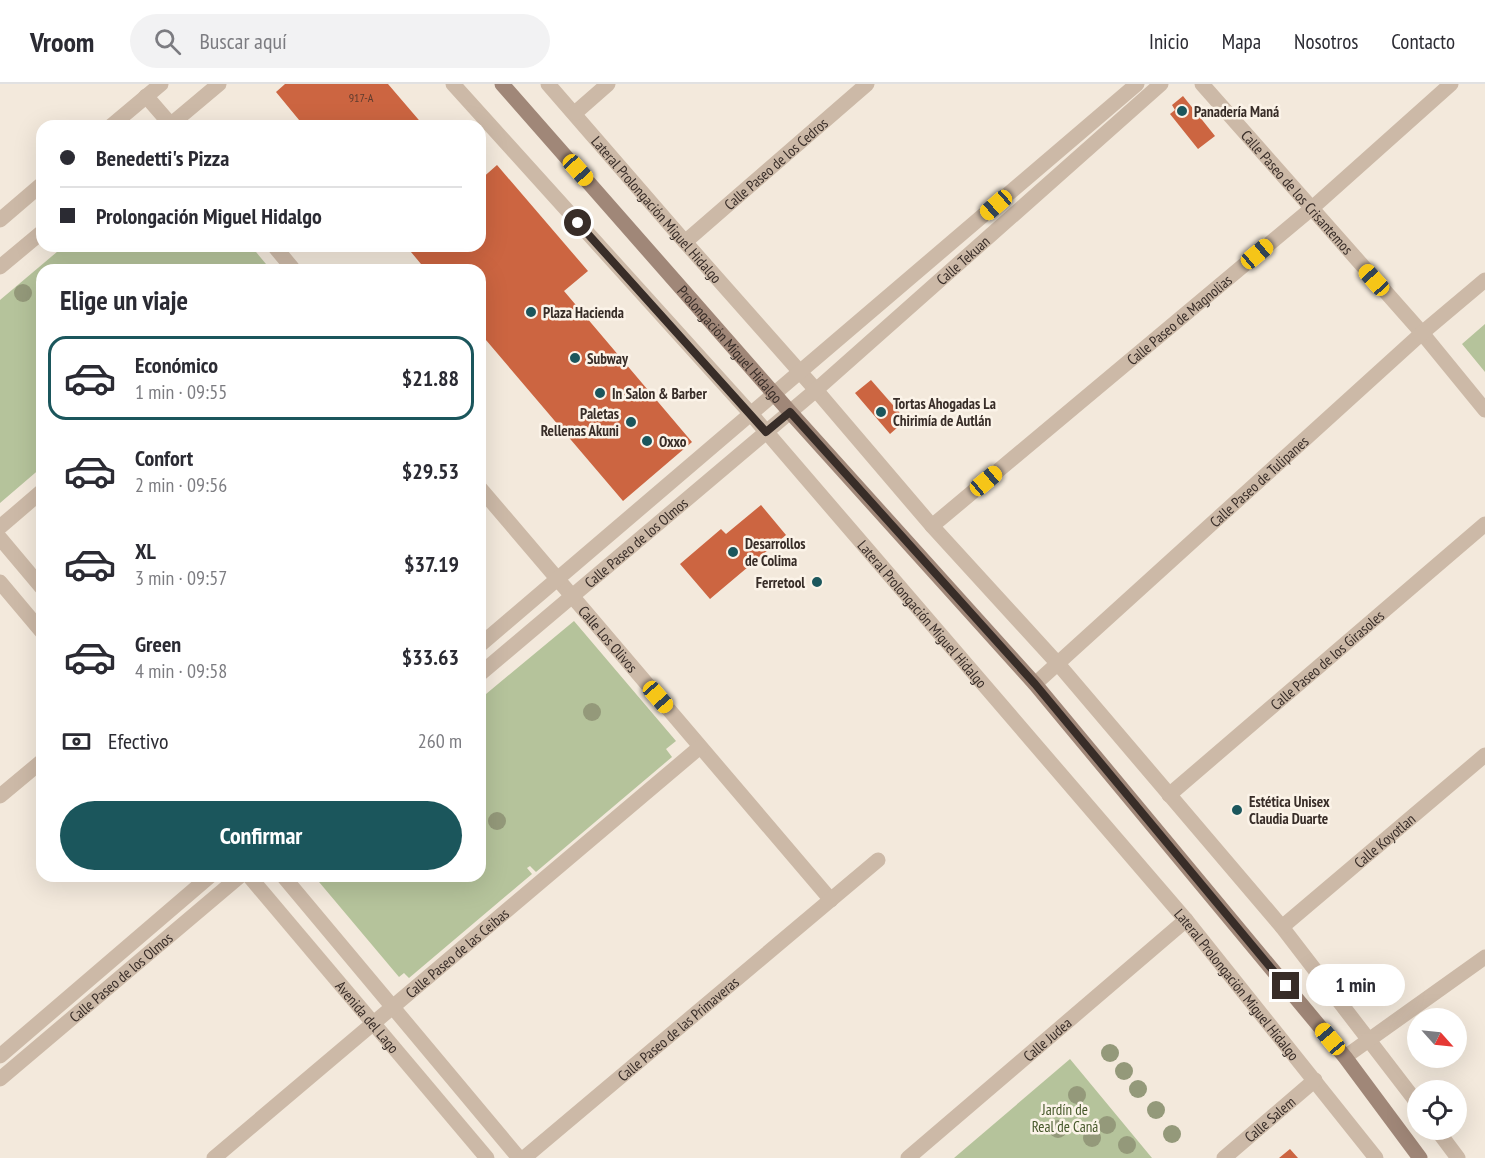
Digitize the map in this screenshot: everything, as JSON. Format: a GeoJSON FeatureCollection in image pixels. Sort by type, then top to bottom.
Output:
{"type":"FeatureCollection","features":[{"type":"Feature","properties":{"kind":"main road","name":"Prolongación Miguel Hidalgo"},"geometry":{"type":"LineString","coordinates":[[502,84],[790,412],[1035,684],[1345,1057],[1420,1158]]}},
{"type":"Feature","properties":{"kind":"street"},"geometry":{"type":"LineString","coordinates":[[118,120],[161,84]]}},
{"type":"Feature","properties":{"kind":"street"},"geometry":{"type":"LineString","coordinates":[[176,120],[219,84]]}},
{"type":"Feature","properties":{"kind":"street","name":"Lateral Prolongación Miguel Hidalgo"},"geometry":{"type":"LineString","coordinates":[[453,84],[485,120]]}},
{"type":"Feature","properties":{"kind":"street","name":"Lateral Prolongación Miguel Hidalgo"},"geometry":{"type":"LineString","coordinates":[[548,84],[801,372],[932,526],[1059,665],[1282,927],[1407,1089]]}},
{"type":"Feature","properties":{"kind":"street"},"geometry":{"type":"LineString","coordinates":[[575,113],[608,84]]}},
{"type":"Feature","properties":{"kind":"street","name":"Calle Paseo de los Cedros"},"geometry":{"type":"LineString","coordinates":[[685,242],[867,84]]}},
{"type":"Feature","properties":{"kind":"street","name":"Calle Tekuan"},"geometry":{"type":"LineString","coordinates":[[775,394],[1137,84]]}},
{"type":"Feature","properties":{"kind":"street","name":"Calle Tekuan"},"geometry":{"type":"LineString","coordinates":[[790,412],[1161,84]]}},
{"type":"Feature","properties":{"kind":"street","name":"Calle Paseo de los Crisantemos"},"geometry":{"type":"LineString","coordinates":[[1202,84],[1422,333],[1485,410]]}},
{"type":"Feature","properties":{"kind":"street","name":"Calle Paseo de Magnolias"},"geometry":{"type":"LineString","coordinates":[[932,526],[1311,209],[1450,84]]}},
{"type":"Feature","properties":{"kind":"street"},"geometry":{"type":"LineString","coordinates":[[146,96],[166,120]]}},
{"type":"Feature","properties":{"kind":"street","name":"Lateral Prolongación Miguel Hidalgo"},"geometry":{"type":"LineString","coordinates":[[486,121],[766,432],[1186,920],[1376,1158]]}},
{"type":"Feature","properties":{"kind":"street"},"geometry":{"type":"LineString","coordinates":[[0,220],[36,189]]}},
{"type":"Feature","properties":{"kind":"street"},"geometry":{"type":"LineString","coordinates":[[0,267],[36,237]]}},
{"type":"Feature","properties":{"kind":"street"},"geometry":{"type":"LineString","coordinates":[[279,252],[289,264]]}},
{"type":"Feature","properties":{"kind":"street","name":"Calle Paseo de Tulipanes"},"geometry":{"type":"LineString","coordinates":[[1035,684],[1059,665],[1422,333],[1485,280]]}},
{"type":"Feature","properties":{"kind":"street","name":"Calle Paseo de los Olmos"},"geometry":{"type":"LineString","coordinates":[[486,640],[775,394]]}},
{"type":"Feature","properties":{"kind":"street","name":"Calle Paseo de los Olmos"},"geometry":{"type":"LineString","coordinates":[[486,669],[790,412]]}},
{"type":"Feature","properties":{"kind":"street","name":"Calle Los Olivos"},"geometry":{"type":"LineString","coordinates":[[486,495],[831,900]]}},
{"type":"Feature","properties":{"kind":"street"},"geometry":{"type":"LineString","coordinates":[[0,527],[36,496]]}},
{"type":"Feature","properties":{"kind":"street","name":"Calle Paseo de los Girasoles"},"geometry":{"type":"LineString","coordinates":[[1168,795],[1485,524]]}},
{"type":"Feature","properties":{"kind":"street"},"geometry":{"type":"LineString","coordinates":[[0,538],[36,581]]}},
{"type":"Feature","properties":{"kind":"street"},"geometry":{"type":"LineString","coordinates":[[0,582],[36,625]]}},
{"type":"Feature","properties":{"kind":"street","name":"Calle Paseo de las Ceibas"},"geometry":{"type":"LineString","coordinates":[[214,1158],[700,747]]}},
{"type":"Feature","properties":{"kind":"street","name":"Calle Koyotlan"},"geometry":{"type":"LineString","coordinates":[[1282,927],[1485,755]]}},
{"type":"Feature","properties":{"kind":"street"},"geometry":{"type":"LineString","coordinates":[[0,796],[36,766]]}},
{"type":"Feature","properties":{"kind":"street","name":"Calle Paseo de las Primaveras"},"geometry":{"type":"LineString","coordinates":[[524,1158],[878,860]]}},
{"type":"Feature","properties":{"kind":"street","name":"Calle Paseo de los Olmos"},"geometry":{"type":"LineString","coordinates":[[0,1056],[203,882]]}},
{"type":"Feature","properties":{"kind":"street","name":"Calle Paseo de los Olmos"},"geometry":{"type":"LineString","coordinates":[[0,1079],[233,882]]}},
{"type":"Feature","properties":{"kind":"street","name":"Avenida del Lago"},"geometry":{"type":"LineString","coordinates":[[254,882],[487,1158]]}},
{"type":"Feature","properties":{"kind":"street","name":"Avenida del Lago"},"geometry":{"type":"LineString","coordinates":[[288,882],[519,1158]]}},
{"type":"Feature","properties":{"kind":"street","name":"Calle Judea"},"geometry":{"type":"LineString","coordinates":[[908,1158],[1186,920]]}},
{"type":"Feature","properties":{"kind":"street"},"geometry":{"type":"LineString","coordinates":[[1345,1057],[1485,957]]}},
{"type":"Feature","properties":{"kind":"street","name":"Calle Salem"},"geometry":{"type":"LineString","coordinates":[[1224,1158],[1315,1080]]}},
{"type":"Feature","properties":{"kind":"street"},"geometry":{"type":"LineString","coordinates":[[1444,1140],[1458,1158]]}},
{"type":"Feature","properties":{"kind":"green space"},"geometry":{"type":"Polygon","coordinates":[[[57,252],[256,252],[266,264],[43,264],[57,252]]]}},
{"type":"Feature","properties":{"kind":"green space"},"geometry":{"type":"Polygon","coordinates":[[[36,270],[36,472],[0,503],[0,300],[36,270]]]}},
{"type":"Feature","properties":{"kind":"green space"},"geometry":{"type":"Polygon","coordinates":[[[1485,324],[1485,372],[1462,344],[1485,324]]]}},
{"type":"Feature","properties":{"kind":"green space"},"geometry":{"type":"Polygon","coordinates":[[[574,621],[676,741],[666,749],[672,757],[536,872],[530,866],[527,868],[532,874],[409,978],[404,973],[399,977],[319,882],[486,882],[486,694],[574,621]]]}},
{"type":"Feature","properties":{"kind":"green space","name":"Jardín de Real de Caná"},"geometry":{"type":"Polygon","coordinates":[[[1070,1059],[1152,1158],[954,1158],[1070,1059]]]}},
{"type":"Feature","properties":{"kind":"building"},"geometry":{"type":"Polygon","coordinates":[[[285,84],[388,84],[419,120],[299,120],[276,92],[285,84]]]}},
{"type":"Feature","properties":{"kind":"building"},"geometry":{"type":"Polygon","coordinates":[[[1183,96],[1215,136],[1198,149],[1170,114],[1175,110],[1172,105],[1183,96]]]}},
{"type":"Feature","properties":{"kind":"building","name":"Plaza Hacienda"},"geometry":{"type":"Polygon","coordinates":[[[497,165],[588,271],[564,291],[692,442],[623,501],[486,340],[486,264],[421,264],[411,252],[486,252],[486,175],[497,165]]]}},
{"type":"Feature","properties":{"kind":"building"},"geometry":{"type":"Polygon","coordinates":[[[871,380],[906,420],[890,434],[855,393],[871,380]]]}},
{"type":"Feature","properties":{"kind":"building"},"geometry":{"type":"Polygon","coordinates":[[[761,505],[786,535],[710,599],[680,564],[721,529],[726,534],[761,505]]]}},
{"type":"Feature","properties":{"kind":"building"},"geometry":{"type":"Polygon","coordinates":[[[1290,1149],[1298,1158],[1279,1158],[1290,1149]]]}},
{"type":"Feature","properties":{"kind":"place","name":"Panadería Maná"},"geometry":{"type":"Point","coordinates":[1182,111]}},
{"type":"Feature","properties":{"kind":"place","name":"Plaza Hacienda"},"geometry":{"type":"Point","coordinates":[531,312]}},
{"type":"Feature","properties":{"kind":"place","name":"Subway"},"geometry":{"type":"Point","coordinates":[575,358]}},
{"type":"Feature","properties":{"kind":"place","name":"In Salon & Barber"},"geometry":{"type":"Point","coordinates":[600,393]}},
{"type":"Feature","properties":{"kind":"place","name":"Tortas Ahogadas La Chirimía de Autlán"},"geometry":{"type":"Point","coordinates":[881,412]}},
{"type":"Feature","properties":{"kind":"place","name":"Paletas Rellenas Akuni"},"geometry":{"type":"Point","coordinates":[631,422]}},
{"type":"Feature","properties":{"kind":"place","name":"Oxxo"},"geometry":{"type":"Point","coordinates":[647,441]}},
{"type":"Feature","properties":{"kind":"place","name":"Desarrollos de Colima"},"geometry":{"type":"Point","coordinates":[733,552]}},
{"type":"Feature","properties":{"kind":"place","name":"Ferretool"},"geometry":{"type":"Point","coordinates":[817,582]}},
{"type":"Feature","properties":{"kind":"place","name":"Estética Unisex Claudia Duarte"},"geometry":{"type":"Point","coordinates":[1237,810]}},
{"type":"Feature","properties":{"kind":"route"},"geometry":{"type":"LineString","coordinates":[[578,223],[766,432],[790,412],[1035,684],[1286,986]]}}]}
